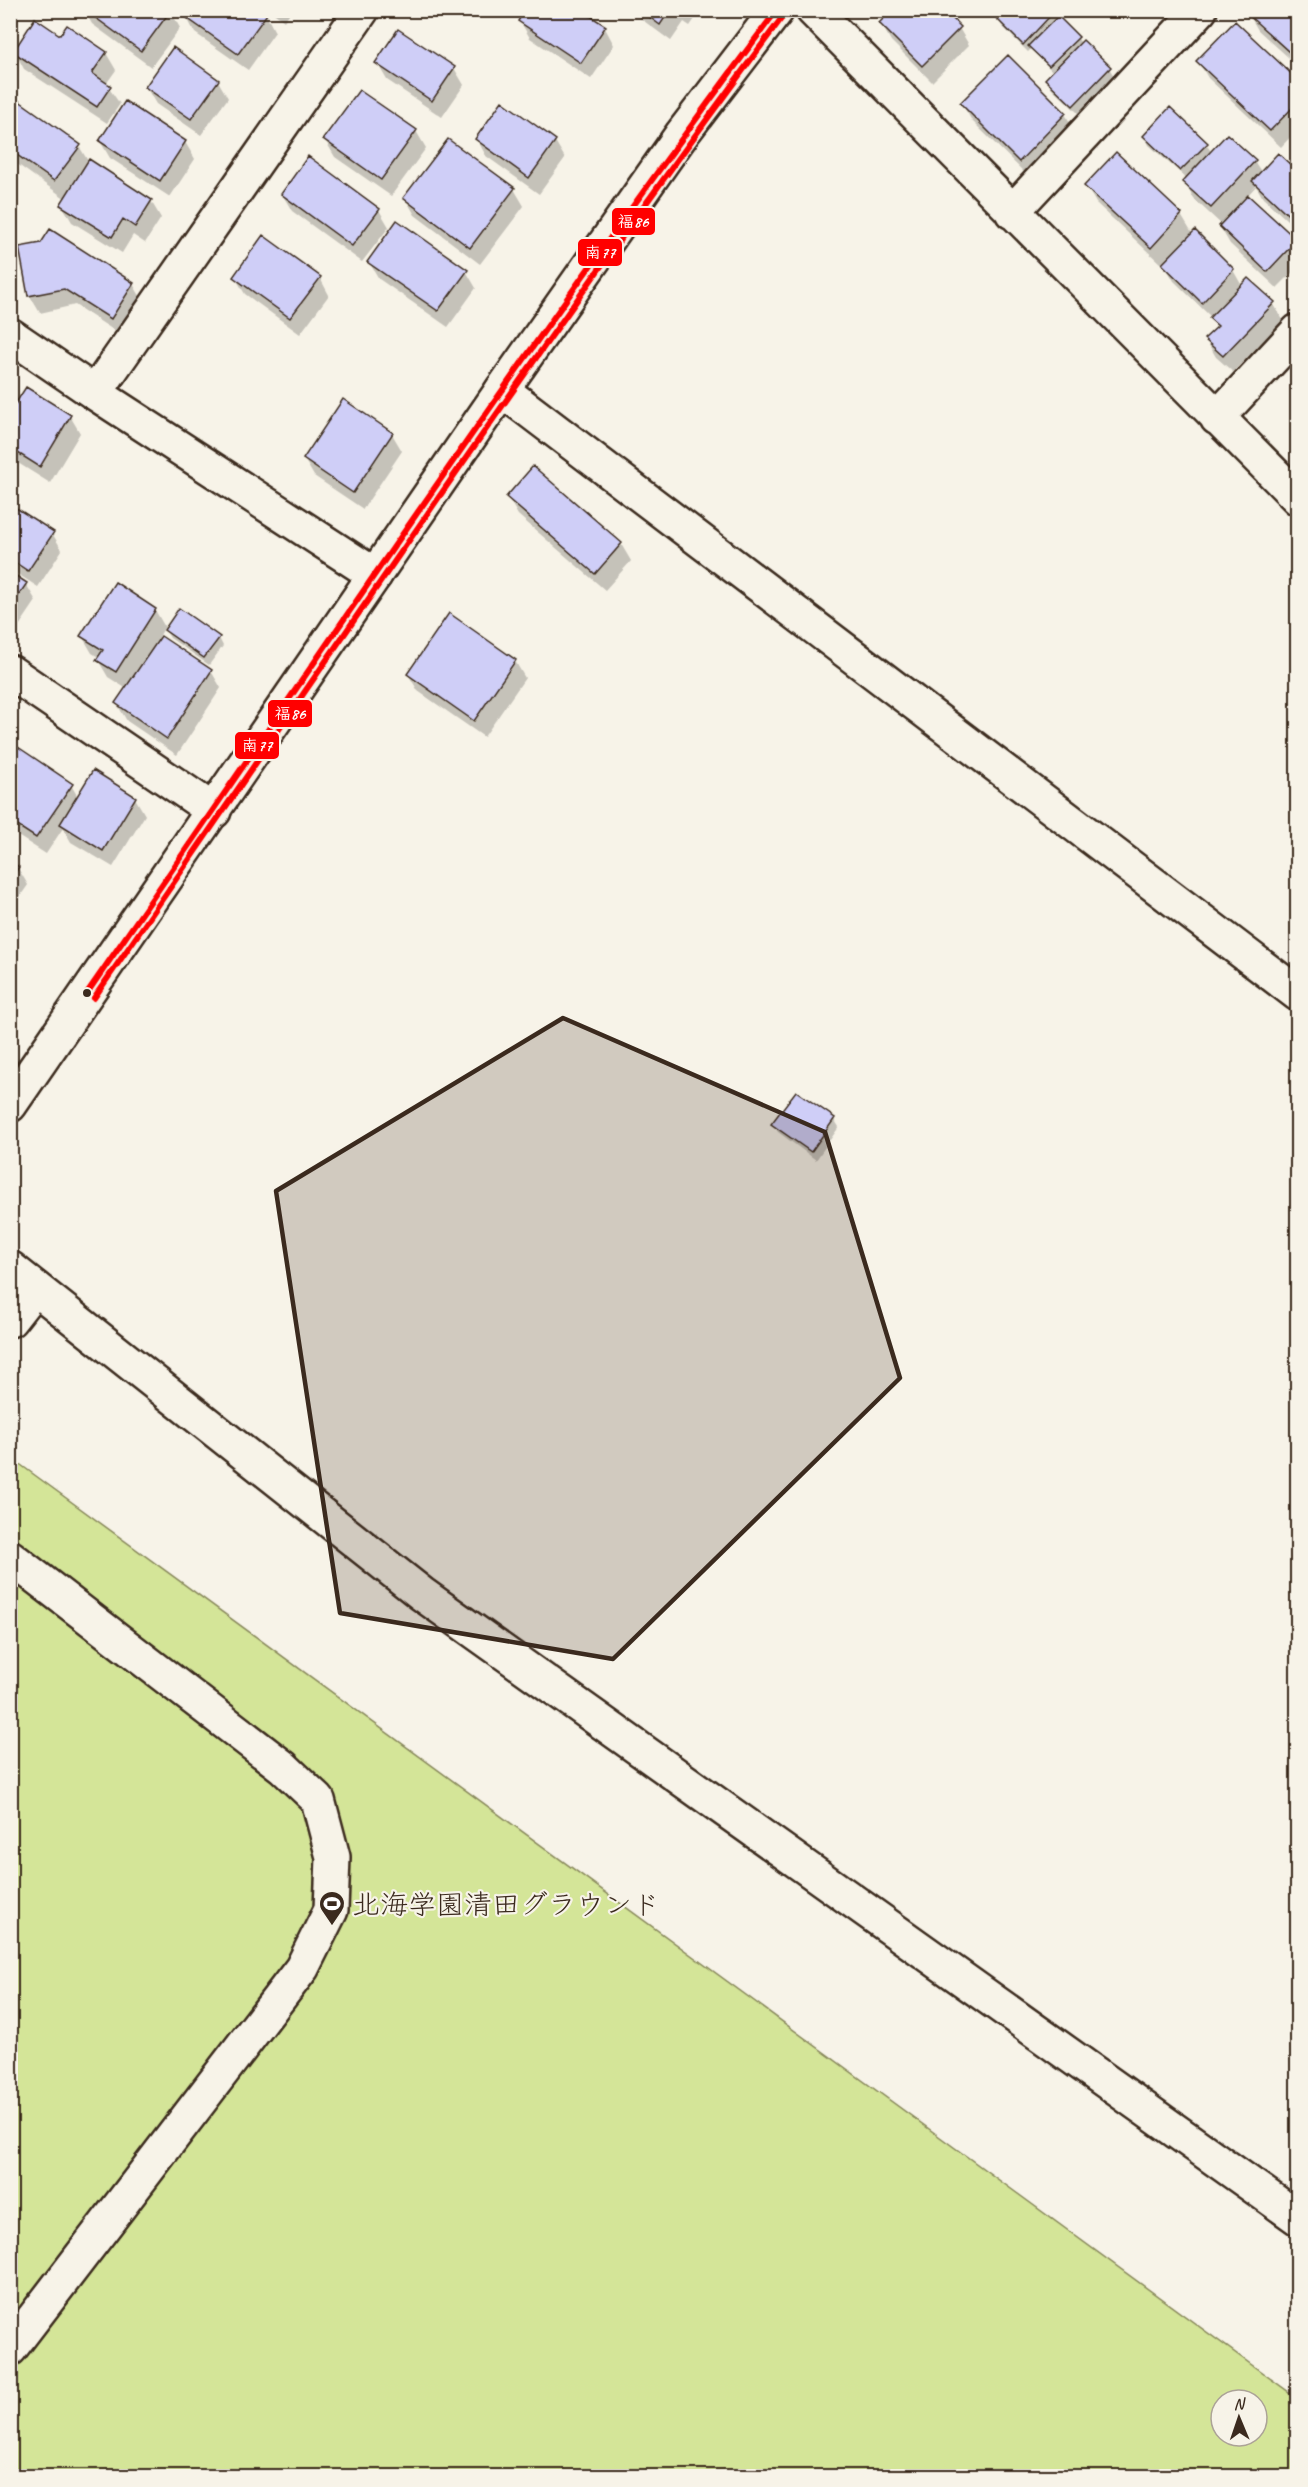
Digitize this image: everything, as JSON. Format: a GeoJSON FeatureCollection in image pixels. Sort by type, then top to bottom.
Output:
{"type":"FeatureCollection","features":[{"type":"Feature","properties":{"kind":"street"},"geometry":{"type":"LineString","coordinates":[[95,393],[362,10]]}},
{"type":"Feature","properties":{"kind":"street"},"geometry":{"type":"LineString","coordinates":[[10,1105],[502,390],[682,134],[777,10]]}},
{"type":"Feature","properties":{"kind":"street"},"geometry":{"type":"LineString","coordinates":[[813,10],[1298,498]]}},
{"type":"Feature","properties":{"kind":"street"},"geometry":{"type":"LineString","coordinates":[[1012,212],[1200,10]]}},
{"type":"Feature","properties":{"kind":"street"},"geometry":{"type":"LineString","coordinates":[[1217,418],[1298,331]]}},
{"type":"Feature","properties":{"kind":"street"},"geometry":{"type":"LineString","coordinates":[[10,335],[375,575]]}},
{"type":"Feature","properties":{"kind":"street"},"geometry":{"type":"LineString","coordinates":[[502,390],[1298,994]]}},
{"type":"Feature","properties":{"kind":"street"},"geometry":{"type":"LineString","coordinates":[[10,672],[214,811]]}},
{"type":"Feature","properties":{"kind":"street"},"geometry":{"type":"LineString","coordinates":[[10,1320],[23,1278],[422,1594],[1298,2218]]}},
{"type":"Feature","properties":{"kind":"street"},"geometry":{"type":"LineString","coordinates":[[10,1557],[283,1767],[318,1800],[333,1857],[331,1910],[302,1968],[10,2349]]}},
{"type":"Feature","properties":{"kind":"highlighted area"},"geometry":{"type":"Polygon","coordinates":[[[563,1018],[825,1132],[900,1378],[613,1659],[340,1613],[276,1191],[563,1018]]]}},
{"type":"Feature","properties":{"kind":"green space","name":"北海学園清田グラウンド"},"geometry":{"type":"Polygon","coordinates":[[[10,1457],[1297,2398],[1297,2476],[11,2476],[10,1457]]]}},
{"type":"Feature","properties":{"kind":"building"},"geometry":{"type":"Polygon","coordinates":[[[85,10],[171,10],[141,51],[85,10]]]}},
{"type":"Feature","properties":{"kind":"building"},"geometry":{"type":"Polygon","coordinates":[[[187,10],[262,10],[267,14],[238,54],[184,16],[187,10]]]}},
{"type":"Feature","properties":{"kind":"building"},"geometry":{"type":"Polygon","coordinates":[[[525,10],[581,10],[606,26],[581,63],[518,21],[525,10]]]}},
{"type":"Feature","properties":{"kind":"building"},"geometry":{"type":"Polygon","coordinates":[[[640,10],[670,10],[660,25],[640,10]]]}},
{"type":"Feature","properties":{"kind":"building"},"geometry":{"type":"Polygon","coordinates":[[[892,10],[944,10],[961,27],[922,66],[879,23],[892,10]]]}},
{"type":"Feature","properties":{"kind":"building"},"geometry":{"type":"Polygon","coordinates":[[[1002,10],[1051,10],[1053,13],[1023,45],[995,17],[1002,10]]]}},
{"type":"Feature","properties":{"kind":"building"},"geometry":{"type":"Polygon","coordinates":[[[1248,10],[1298,10],[1298,60],[1246,13],[1248,10]]]}},
{"type":"Feature","properties":{"kind":"building"},"geometry":{"type":"Polygon","coordinates":[[[1058,16],[1079,37],[1049,66],[1028,46],[1058,16]]]}},
{"type":"Feature","properties":{"kind":"building"},"geometry":{"type":"Polygon","coordinates":[[[35,18],[60,35],[67,25],[107,52],[92,73],[111,86],[97,107],[13,52],[35,18]]]}},
{"type":"Feature","properties":{"kind":"building"},"geometry":{"type":"Polygon","coordinates":[[[1235,21],[1298,80],[1298,102],[1270,131],[1196,61],[1235,21]]]}},
{"type":"Feature","properties":{"kind":"building"},"geometry":{"type":"Polygon","coordinates":[[[398,29],[455,67],[432,101],[375,63],[398,29]]]}},
{"type":"Feature","properties":{"kind":"building"},"geometry":{"type":"Polygon","coordinates":[[[1083,40],[1111,67],[1073,106],[1045,79],[1083,40]]]}},
{"type":"Feature","properties":{"kind":"building"},"geometry":{"type":"Polygon","coordinates":[[[173,47],[219,80],[191,119],[145,87],[173,47]]]}},
{"type":"Feature","properties":{"kind":"building"},"geometry":{"type":"Polygon","coordinates":[[[1008,55],[1066,113],[1019,162],[960,103],[1008,55]]]}},
{"type":"Feature","properties":{"kind":"building"},"geometry":{"type":"Polygon","coordinates":[[[359,90],[417,130],[381,180],[323,139],[359,90]]]}},
{"type":"Feature","properties":{"kind":"building"},"geometry":{"type":"Polygon","coordinates":[[[15,98],[81,145],[54,181],[10,150],[10,104],[15,98]]]}},
{"type":"Feature","properties":{"kind":"building"},"geometry":{"type":"Polygon","coordinates":[[[125,101],[186,141],[160,181],[99,141],[125,101]]]}},
{"type":"Feature","properties":{"kind":"building"},"geometry":{"type":"Polygon","coordinates":[[[502,101],[556,140],[529,178],[475,139],[502,101]]]}},
{"type":"Feature","properties":{"kind":"building"},"geometry":{"type":"Polygon","coordinates":[[[1170,107],[1208,143],[1180,171],[1143,136],[1170,107]]]}},
{"type":"Feature","properties":{"kind":"building"},"geometry":{"type":"Polygon","coordinates":[[[1227,134],[1256,160],[1211,208],[1182,182],[1227,134]]]}},
{"type":"Feature","properties":{"kind":"building"},"geometry":{"type":"Polygon","coordinates":[[[448,139],[515,188],[470,248],[403,198],[448,139]]]}},
{"type":"Feature","properties":{"kind":"building"},"geometry":{"type":"Polygon","coordinates":[[[1116,152],[1182,214],[1151,248],[1084,186],[1116,152]]]}},
{"type":"Feature","properties":{"kind":"building"},"geometry":{"type":"Polygon","coordinates":[[[1278,153],[1295,169],[1298,166],[1298,224],[1252,181],[1278,153]]]}},
{"type":"Feature","properties":{"kind":"building"},"geometry":{"type":"Polygon","coordinates":[[[308,156],[380,209],[352,246],[281,194],[308,156]]]}},
{"type":"Feature","properties":{"kind":"building"},"geometry":{"type":"Polygon","coordinates":[[[89,159],[152,200],[135,227],[123,219],[112,237],[60,205],[89,159]]]}},
{"type":"Feature","properties":{"kind":"building"},"geometry":{"type":"Polygon","coordinates":[[[1248,195],[1297,240],[1267,272],[1219,226],[1248,195]]]}},
{"type":"Feature","properties":{"kind":"building"},"geometry":{"type":"Polygon","coordinates":[[[397,220],[468,270],[438,311],[367,262],[397,220]]]}},
{"type":"Feature","properties":{"kind":"building"},"geometry":{"type":"Polygon","coordinates":[[[50,229],[134,283],[111,319],[64,289],[28,296],[19,247],[41,243],[50,229]]]}},
{"type":"Feature","properties":{"kind":"building"},"geometry":{"type":"Polygon","coordinates":[[[1195,230],[1234,269],[1202,303],[1162,264],[1195,230]]]}},
{"type":"Feature","properties":{"kind":"building"},"geometry":{"type":"Polygon","coordinates":[[[263,235],[321,277],[290,318],[233,277],[263,235]]]}},
{"type":"Feature","properties":{"kind":"building"},"geometry":{"type":"Polygon","coordinates":[[[1248,278],[1275,302],[1223,356],[1204,339],[1218,326],[1209,318],[1248,278]]]}},
{"type":"Feature","properties":{"kind":"building"},"geometry":{"type":"Polygon","coordinates":[[[26,387],[71,415],[40,467],[10,448],[10,412],[26,387]]]}},
{"type":"Feature","properties":{"kind":"building"},"geometry":{"type":"Polygon","coordinates":[[[343,399],[393,433],[353,493],[303,459],[343,399]]]}},
{"type":"Feature","properties":{"kind":"building"},"geometry":{"type":"Polygon","coordinates":[[[533,466],[622,543],[595,574],[506,497],[533,466]]]}},
{"type":"Feature","properties":{"kind":"building"},"geometry":{"type":"Polygon","coordinates":[[[10,504],[54,532],[28,571],[10,559],[10,504]]]}},
{"type":"Feature","properties":{"kind":"building"},"geometry":{"type":"Polygon","coordinates":[[[10,572],[27,583],[10,608],[10,572]]]}},
{"type":"Feature","properties":{"kind":"building"},"geometry":{"type":"Polygon","coordinates":[[[115,582],[156,609],[116,672],[96,660],[103,650],[80,636],[115,582]]]}},
{"type":"Feature","properties":{"kind":"building"},"geometry":{"type":"Polygon","coordinates":[[[179,608],[220,637],[204,658],[164,630],[179,608]]]}},
{"type":"Feature","properties":{"kind":"building"},"geometry":{"type":"Polygon","coordinates":[[[449,613],[516,660],[474,721],[407,674],[449,613]]]}},
{"type":"Feature","properties":{"kind":"building"},"geometry":{"type":"Polygon","coordinates":[[[161,636],[212,670],[167,739],[115,703],[161,636]]]}},
{"type":"Feature","properties":{"kind":"building"},"geometry":{"type":"Polygon","coordinates":[[[18,747],[73,784],[36,838],[10,821],[10,759],[18,747]]]}},
{"type":"Feature","properties":{"kind":"building"},"geometry":{"type":"Polygon","coordinates":[[[93,770],[136,797],[103,851],[60,824],[93,770]]]}},
{"type":"Feature","properties":{"kind":"building"},"geometry":{"type":"Polygon","coordinates":[[[10,861],[19,867],[10,880],[10,861]]]}},
{"type":"Feature","properties":{"kind":"building"},"geometry":{"type":"Polygon","coordinates":[[[796,1091],[835,1118],[811,1152],[771,1124],[796,1091]]]}},
{"type":"Feature","properties":{"kind":"transit line","name":"南77"},"geometry":{"type":"LineString","coordinates":[[87,993],[513,375],[777,10]]}},
{"type":"Feature","properties":{"kind":"transit line","name":"福86"},"geometry":{"type":"LineString","coordinates":[[94,998],[520,380],[784,15]]}},
{"type":"Feature","properties":{"kind":"place","name":"北海学園清田グラウンド"},"geometry":{"type":"Point","coordinates":[332,1927]}}]}
